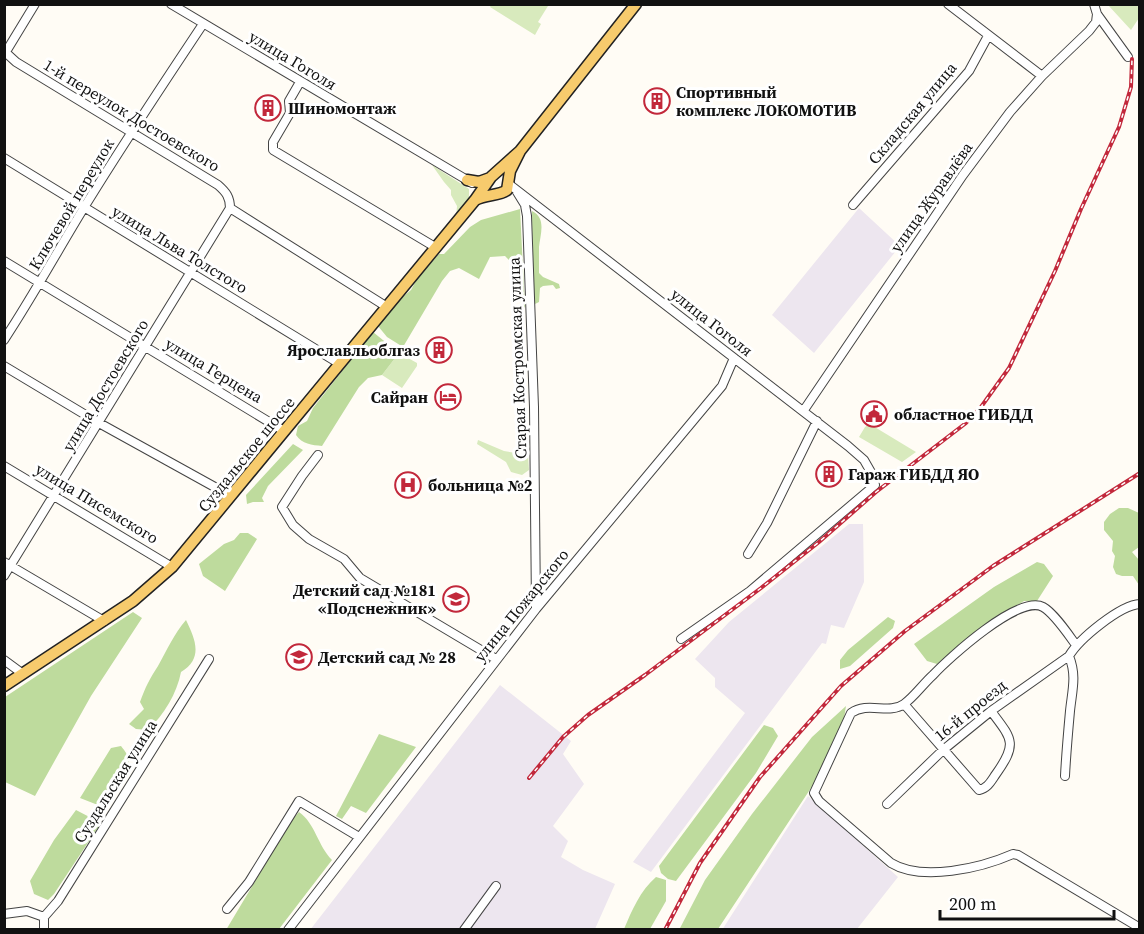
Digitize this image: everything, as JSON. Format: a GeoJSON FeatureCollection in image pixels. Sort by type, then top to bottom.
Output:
{"type":"FeatureCollection","features":[{"type":"Feature","properties":{"kind":"main road","name":"Суздальское шоссе"},"geometry":{"type":"LineString","coordinates":[[4,686],[133,601],[172,567],[435,247],[475,200],[492,185],[636,4]]}},
{"type":"Feature","properties":{"kind":"main road","name":"Суздальское шоссе"},"geometry":{"type":"LineString","coordinates":[[492,185],[507,190],[513,164],[520,151]]}},
{"type":"Feature","properties":{"kind":"main road"},"geometry":{"type":"LineString","coordinates":[[467,180],[492,185],[502,174],[509,183]]}},
{"type":"Feature","properties":{"kind":"street"},"geometry":{"type":"LineString","coordinates":[[5,53],[35,4]]}},
{"type":"Feature","properties":{"kind":"street","name":"улица Гоголя"},"geometry":{"type":"LineString","coordinates":[[171,4],[467,180]]}},
{"type":"Feature","properties":{"kind":"street"},"geometry":{"type":"LineString","coordinates":[[948,4],[1042,76]]}},
{"type":"Feature","properties":{"kind":"street"},"geometry":{"type":"LineString","coordinates":[[1094,4],[1097,14],[1128,57]]}},
{"type":"Feature","properties":{"kind":"street","name":"улица Журавлёва"},"geometry":{"type":"LineString","coordinates":[[804,410],[963,175],[1010,112],[1042,76],[1089,31],[1096,22],[1097,14]]}},
{"type":"Feature","properties":{"kind":"street","name":"Ключевой переулок"},"geometry":{"type":"LineString","coordinates":[[4,340],[41,284],[130,133],[203,24]]}},
{"type":"Feature","properties":{"kind":"street","name":"Складская улица"},"geometry":{"type":"LineString","coordinates":[[853,205],[969,71],[988,36]]}},
{"type":"Feature","properties":{"kind":"street","name":"1-й переулок Достоевского"},"geometry":{"type":"LineString","coordinates":[[5,53],[130,133],[218,185],[230,200],[230,208],[387,307]]}},
{"type":"Feature","properties":{"kind":"street"},"geometry":{"type":"LineString","coordinates":[[300,82],[289,100],[290,113],[273,142],[272,148],[435,247]]}},
{"type":"Feature","properties":{"kind":"street","name":"улица Льва Толстого"},"geometry":{"type":"LineString","coordinates":[[4,158],[340,364]]}},
{"type":"Feature","properties":{"kind":"street"},"geometry":{"type":"LineString","coordinates":[[467,180],[475,189],[475,200]]}},
{"type":"Feature","properties":{"kind":"street","name":"улица Гоголя"},"geometry":{"type":"LineString","coordinates":[[509,183],[804,410],[864,460],[872,474],[875,485],[750,591],[681,639]]}},
{"type":"Feature","properties":{"kind":"street","name":"Старая Костромская улица"},"geometry":{"type":"LineString","coordinates":[[509,183],[520,196],[527,216],[534,419],[536,609]]}},
{"type":"Feature","properties":{"kind":"street","name":"улица Гоголя"},"geometry":{"type":"LineString","coordinates":[[492,185],[529,199]]}},
{"type":"Feature","properties":{"kind":"street","name":"улица Достоевского"},"geometry":{"type":"LineString","coordinates":[[4,576],[8,563],[56,495],[230,208]]}},
{"type":"Feature","properties":{"kind":"street","name":"улица Герцена"},"geometry":{"type":"LineString","coordinates":[[4,261],[284,431]]}},
{"type":"Feature","properties":{"kind":"street","name":"улица Пожарского"},"geometry":{"type":"LineString","coordinates":[[288,930],[496,659],[722,386],[734,358]]}},
{"type":"Feature","properties":{"kind":"street"},"geometry":{"type":"LineString","coordinates":[[4,366],[99,423],[231,496]]}},
{"type":"Feature","properties":{"kind":"street"},"geometry":{"type":"LineString","coordinates":[[748,554],[767,523],[817,421]]}},
{"type":"Feature","properties":{"kind":"street"},"geometry":{"type":"LineString","coordinates":[[318,455],[282,507],[293,525],[309,539],[344,559],[360,578],[496,659]]}},
{"type":"Feature","properties":{"kind":"street","name":"улица Писемского"},"geometry":{"type":"LineString","coordinates":[[4,466],[56,495],[172,567]]}},
{"type":"Feature","properties":{"kind":"street"},"geometry":{"type":"LineString","coordinates":[[8,563],[104,621]]}},
{"type":"Feature","properties":{"kind":"street","name":"16-й проезд"},"geometry":{"type":"LineString","coordinates":[[887,804],[943,750],[991,711],[1069,656],[1076,645],[1118,611],[1140,604]]}},
{"type":"Feature","properties":{"kind":"street"},"geometry":{"type":"LineString","coordinates":[[1076,645],[1043,607],[1034,605],[1024,607],[976,637],[904,704],[892,708],[859,708],[851,713],[814,793],[819,801],[891,863],[900,868],[912,872],[945,870],[982,865],[1013,854],[1018,855],[1140,928]]}},
{"type":"Feature","properties":{"kind":"street"},"geometry":{"type":"LineString","coordinates":[[1065,776],[1070,709],[1075,683],[1069,656]]}},
{"type":"Feature","properties":{"kind":"street","name":"Суздальская улица"},"geometry":{"type":"LineString","coordinates":[[44,917],[58,901],[209,658]]}},
{"type":"Feature","properties":{"kind":"street"},"geometry":{"type":"LineString","coordinates":[[4,660],[23,674]]}},
{"type":"Feature","properties":{"kind":"street"},"geometry":{"type":"LineString","coordinates":[[904,704],[976,789],[988,786],[1009,754],[1009,736],[991,711]]}},
{"type":"Feature","properties":{"kind":"street"},"geometry":{"type":"LineString","coordinates":[[227,909],[249,882],[299,801],[359,837]]}},
{"type":"Feature","properties":{"kind":"street"},"geometry":{"type":"LineString","coordinates":[[464,930],[496,886]]}},
{"type":"Feature","properties":{"kind":"street"},"geometry":{"type":"LineString","coordinates":[[4,914],[27,911],[44,917],[44,930]]}},
{"type":"Feature","properties":{"kind":"shaded area"},"geometry":{"type":"Polygon","coordinates":[[[859,208],[900,246],[814,353],[772,315],[859,208]]]}},
{"type":"Feature","properties":{"kind":"shaded area"},"geometry":{"type":"Polygon","coordinates":[[[849,524],[863,524],[864,582],[844,628],[831,625],[826,644],[822,643],[651,872],[633,862],[745,713],[715,687],[715,678],[695,659],[729,622],[849,524]]]}},
{"type":"Feature","properties":{"kind":"shaded area"},"geometry":{"type":"Polygon","coordinates":[[[500,685],[571,741],[563,754],[584,784],[553,826],[568,841],[561,857],[615,884],[595,929],[310,930],[500,685]]]}},
{"type":"Feature","properties":{"kind":"shaded area"},"geometry":{"type":"Polygon","coordinates":[[[808,796],[898,877],[857,929],[722,930],[808,796]]]}},
{"type":"Feature","properties":{"kind":"green space"},"geometry":{"type":"Polygon","coordinates":[[[548,4],[548,6],[538,22],[541,24],[535,35],[490,7],[491,5],[548,4]]]}},
{"type":"Feature","properties":{"kind":"green space"},"geometry":{"type":"Polygon","coordinates":[[[1108,5],[1136,5],[1139,7],[1139,18],[1131,30],[1108,5]]]}},
{"type":"Feature","properties":{"kind":"green space"},"geometry":{"type":"Polygon","coordinates":[[[432,165],[469,189],[469,200],[456,218],[457,206],[451,190],[432,165]]]}},
{"type":"Feature","properties":{"kind":"green space"},"geometry":{"type":"Polygon","coordinates":[[[520,209],[525,308],[513,296],[518,269],[505,256],[490,257],[479,279],[459,268],[450,271],[403,347],[387,337],[378,326],[398,301],[411,290],[417,279],[439,254],[444,254],[470,227],[481,220],[520,209]]]}},
{"type":"Feature","properties":{"kind":"green space"},"geometry":{"type":"Polygon","coordinates":[[[532,211],[537,214],[541,222],[539,273],[559,284],[560,288],[556,289],[553,285],[543,286],[540,288],[539,302],[533,305],[532,211]]]}},
{"type":"Feature","properties":{"kind":"green space"},"geometry":{"type":"Polygon","coordinates":[[[373,332],[399,353],[382,375],[368,378],[359,387],[322,446],[304,442],[296,435],[298,426],[307,421],[313,408],[373,332]]]}},
{"type":"Feature","properties":{"kind":"green space"},"geometry":{"type":"Polygon","coordinates":[[[399,353],[417,363],[402,388],[382,375],[399,353]]]}},
{"type":"Feature","properties":{"kind":"green space"},"geometry":{"type":"Polygon","coordinates":[[[868,425],[916,452],[902,462],[859,437],[868,425]]]}},
{"type":"Feature","properties":{"kind":"green space"},"geometry":{"type":"Polygon","coordinates":[[[478,440],[504,451],[528,455],[529,470],[522,475],[511,472],[506,462],[477,444],[478,440]]]}},
{"type":"Feature","properties":{"kind":"green space"},"geometry":{"type":"Polygon","coordinates":[[[293,444],[303,450],[268,486],[262,498],[264,502],[247,504],[246,495],[293,444]]]}},
{"type":"Feature","properties":{"kind":"green space"},"geometry":{"type":"Polygon","coordinates":[[[1119,508],[1128,508],[1139,513],[1139,547],[1132,552],[1139,560],[1139,585],[1133,576],[1116,574],[1113,567],[1115,556],[1112,551],[1113,541],[1104,530],[1104,522],[1119,508]]]}},
{"type":"Feature","properties":{"kind":"green space"},"geometry":{"type":"Polygon","coordinates":[[[240,533],[248,533],[257,539],[225,591],[203,576],[199,564],[224,544],[234,540],[240,533]]]}},
{"type":"Feature","properties":{"kind":"green space"},"geometry":{"type":"Polygon","coordinates":[[[1037,562],[1044,564],[1053,576],[1037,601],[1024,601],[973,635],[937,664],[927,661],[914,644],[994,587],[1037,562]]]}},
{"type":"Feature","properties":{"kind":"green space"},"geometry":{"type":"Polygon","coordinates":[[[133,612],[142,618],[91,696],[35,796],[5,782],[5,697],[133,612]]]}},
{"type":"Feature","properties":{"kind":"green space"},"geometry":{"type":"Polygon","coordinates":[[[888,617],[895,621],[893,628],[850,666],[840,669],[840,660],[848,650],[888,617]]]}},
{"type":"Feature","properties":{"kind":"green space"},"geometry":{"type":"Polygon","coordinates":[[[186,620],[196,648],[193,661],[181,672],[173,696],[159,718],[148,730],[136,729],[129,724],[144,709],[140,702],[146,688],[174,636],[186,620]]]}},
{"type":"Feature","properties":{"kind":"green space"},"geometry":{"type":"Polygon","coordinates":[[[846,706],[840,744],[718,929],[679,930],[705,880],[752,814],[812,737],[846,706]]]}},
{"type":"Feature","properties":{"kind":"green space"},"geometry":{"type":"Polygon","coordinates":[[[764,725],[773,728],[778,736],[756,773],[676,881],[668,879],[661,873],[659,866],[764,725]]]}},
{"type":"Feature","properties":{"kind":"green space"},"geometry":{"type":"Polygon","coordinates":[[[379,734],[416,747],[366,813],[351,806],[342,819],[336,816],[379,734]]]}},
{"type":"Feature","properties":{"kind":"green space"},"geometry":{"type":"Polygon","coordinates":[[[121,746],[128,758],[128,768],[124,781],[112,800],[103,807],[80,798],[111,748],[121,746]]]}},
{"type":"Feature","properties":{"kind":"green space"},"geometry":{"type":"Polygon","coordinates":[[[76,810],[101,823],[48,900],[34,894],[30,881],[54,840],[76,810]]]}},
{"type":"Feature","properties":{"kind":"green space"},"geometry":{"type":"Polygon","coordinates":[[[299,812],[309,822],[332,860],[279,929],[226,930],[291,821],[299,812]]]}},
{"type":"Feature","properties":{"kind":"green space"},"geometry":{"type":"Polygon","coordinates":[[[656,877],[666,880],[666,901],[650,929],[624,929],[641,895],[656,877]]]}},
{"type":"Feature","properties":{"kind":"railway"},"geometry":{"type":"LineString","coordinates":[[529,778],[563,737],[588,715],[761,588],[819,542],[876,492],[966,423],[981,407],[1009,368],[1119,127],[1131,87],[1132,59]]}},
{"type":"Feature","properties":{"kind":"railway"},"geometry":{"type":"LineString","coordinates":[[665,930],[700,863],[760,777],[841,686],[905,631],[993,566],[1140,473]]}},
{"type":"Feature","properties":{"kind":"place","name":"Спортивный комплекс ЛОКОМОТИВ"},"geometry":{"type":"Point","coordinates":[657,101]}},
{"type":"Feature","properties":{"kind":"place","name":"Шиномонтаж"},"geometry":{"type":"Point","coordinates":[268,108]}},
{"type":"Feature","properties":{"kind":"place","name":"Ярославльоблгаз"},"geometry":{"type":"Point","coordinates":[439,350]}},
{"type":"Feature","properties":{"kind":"place","name":"Сайран"},"geometry":{"type":"Point","coordinates":[448,397]}},
{"type":"Feature","properties":{"kind":"place","name":"областное ГИБДД"},"geometry":{"type":"Point","coordinates":[874,414]}},
{"type":"Feature","properties":{"kind":"place","name":"Гараж ГИБДД ЯО"},"geometry":{"type":"Point","coordinates":[829,474]}},
{"type":"Feature","properties":{"kind":"place","name":"больница №2"},"geometry":{"type":"Point","coordinates":[408,485]}},
{"type":"Feature","properties":{"kind":"place","name":"Детский сад №181 «Подснежник»"},"geometry":{"type":"Point","coordinates":[456,599]}},
{"type":"Feature","properties":{"kind":"place","name":"Детский сад № 28"},"geometry":{"type":"Point","coordinates":[299,657]}}]}
